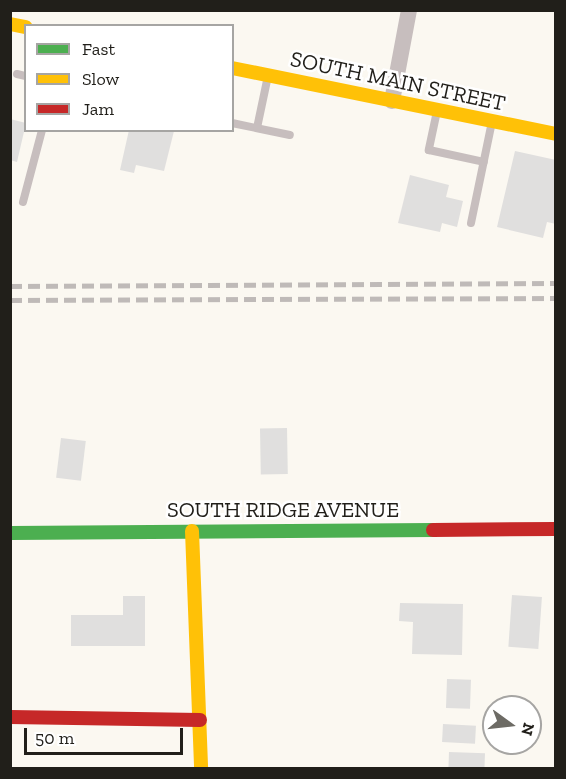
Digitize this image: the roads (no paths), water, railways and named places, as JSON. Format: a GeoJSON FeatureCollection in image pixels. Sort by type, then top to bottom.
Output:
{"type":"FeatureCollection","features":[{"type":"Feature","properties":{"kind":"street"},"geometry":{"type":"LineString","coordinates":[[392,101],[409,10]]}},
{"type":"Feature","properties":{"kind":"street","name":"SOUTH MAIN STREET"},"geometry":{"type":"LineString","coordinates":[[234,68],[555,134]]}},
{"type":"Feature","properties":{"kind":"street","name":"SOUTH RIDGE AVENUE"},"geometry":{"type":"LineString","coordinates":[[10,533],[555,529]]}},
{"type":"Feature","properties":{"kind":"street"},"geometry":{"type":"LineString","coordinates":[[192,531],[201,768]]}},
{"type":"Feature","properties":{"kind":"street"},"geometry":{"type":"LineString","coordinates":[[10,717],[200,720]]}},
{"type":"Feature","properties":{"kind":"lane"},"geometry":{"type":"LineString","coordinates":[[257,128],[268,75]]}},
{"type":"Feature","properties":{"kind":"lane"},"geometry":{"type":"LineString","coordinates":[[437,110],[429,150],[484,162]]}},
{"type":"Feature","properties":{"kind":"lane"},"geometry":{"type":"LineString","coordinates":[[471,223],[492,121]]}},
{"type":"Feature","properties":{"kind":"lane"},"geometry":{"type":"LineString","coordinates":[[234,123],[290,135]]}},
{"type":"Feature","properties":{"kind":"lane"},"geometry":{"type":"LineString","coordinates":[[22,202],[41,132]]}},
{"type":"Feature","properties":{"kind":"railway"},"geometry":{"type":"LineString","coordinates":[[10,286],[556,283]]}},
{"type":"Feature","properties":{"kind":"railway"},"geometry":{"type":"LineString","coordinates":[[10,300],[556,298]]}}]}
